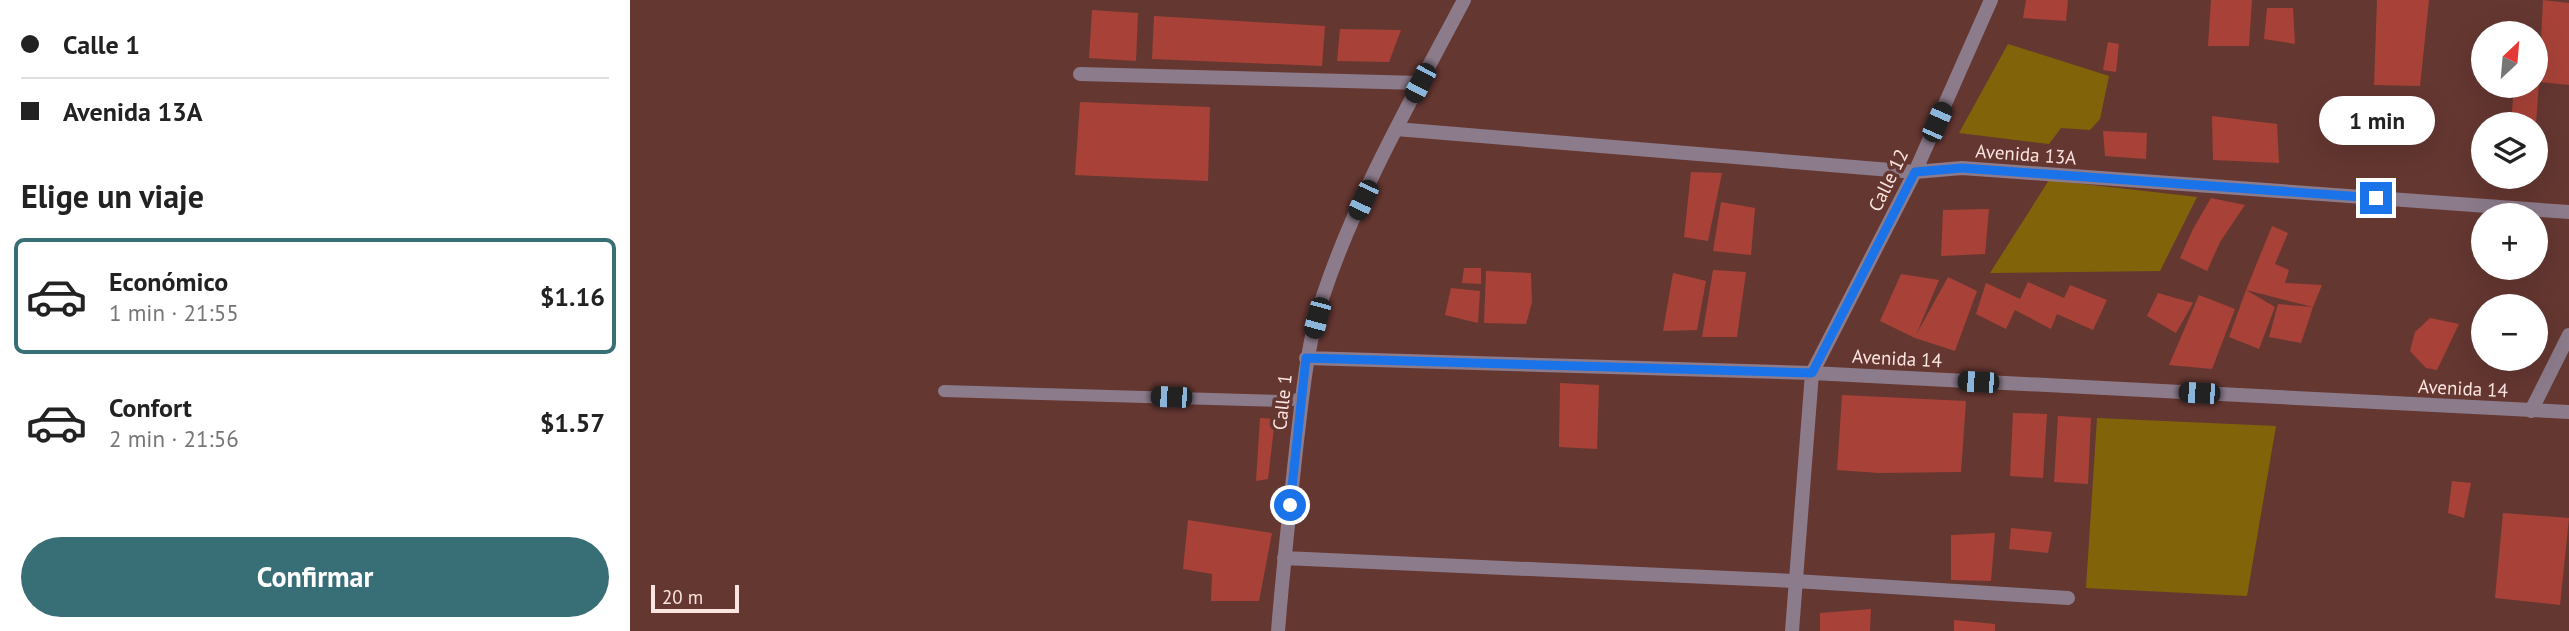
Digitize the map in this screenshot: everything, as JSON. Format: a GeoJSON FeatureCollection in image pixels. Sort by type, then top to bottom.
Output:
{"type":"FeatureCollection","features":[{"type":"Feature","properties":{"kind":"street","name":"Calle 1"},"geometry":{"type":"LineString","coordinates":[[1278,631],[1306,358],[1322,298],[1341,247],[1396,129],[1464,0]]}},
{"type":"Feature","properties":{"kind":"street","name":"Calle 12"},"geometry":{"type":"LineString","coordinates":[[1812,373],[1915,172],[1992,0]]}},
{"type":"Feature","properties":{"kind":"street"},"geometry":{"type":"LineString","coordinates":[[1080,74],[1420,83]]}},
{"type":"Feature","properties":{"kind":"street","name":"Avenida 13A"},"geometry":{"type":"LineString","coordinates":[[1396,129],[1915,172],[1962,168],[2569,212]]}},
{"type":"Feature","properties":{"kind":"street"},"geometry":{"type":"LineString","coordinates":[[2530,411],[2569,335]]}},
{"type":"Feature","properties":{"kind":"street","name":"Avenida 14"},"geometry":{"type":"LineString","coordinates":[[1306,358],[1812,373],[2569,412]]}},
{"type":"Feature","properties":{"kind":"street"},"geometry":{"type":"LineString","coordinates":[[1792,631],[1812,373]]}},
{"type":"Feature","properties":{"kind":"street"},"geometry":{"type":"LineString","coordinates":[[1284,558],[1796,581],[2068,598]]}},
{"type":"Feature","properties":{"kind":"lane"},"geometry":{"type":"LineString","coordinates":[[944,391],[1280,401],[1302,399]]}},
{"type":"Feature","properties":{"kind":"shaded area"},"geometry":{"type":"Polygon","coordinates":[[[2008,44],[2109,76],[2100,119],[2090,130],[2061,128],[2049,144],[1959,133],[2008,44]]]}},
{"type":"Feature","properties":{"kind":"shaded area"},"geometry":{"type":"Polygon","coordinates":[[[2049,180],[2197,197],[2160,271],[1990,273],[2049,180]]]}},
{"type":"Feature","properties":{"kind":"shaded area"},"geometry":{"type":"Polygon","coordinates":[[[2097,418],[2276,426],[2247,596],[2086,588],[2097,418]]]}},
{"type":"Feature","properties":{"kind":"building"},"geometry":{"type":"Polygon","coordinates":[[[2026,0],[2068,0],[2066,21],[2023,18],[2026,0]]]}},
{"type":"Feature","properties":{"kind":"building"},"geometry":{"type":"Polygon","coordinates":[[[2211,0],[2252,0],[2249,46],[2208,46],[2211,0]]]}},
{"type":"Feature","properties":{"kind":"building"},"geometry":{"type":"Polygon","coordinates":[[[2377,0],[2429,0],[2420,86],[2374,85],[2377,0]]]}},
{"type":"Feature","properties":{"kind":"building"},"geometry":{"type":"Polygon","coordinates":[[[2543,0],[2569,3],[2569,85],[2548,83],[2548,21],[2542,21],[2543,0]]]}},
{"type":"Feature","properties":{"kind":"building"},"geometry":{"type":"Polygon","coordinates":[[[2267,8],[2293,8],[2295,44],[2264,39],[2267,8]]]}},
{"type":"Feature","properties":{"kind":"building"},"geometry":{"type":"Polygon","coordinates":[[[1092,10],[1138,13],[1136,61],[1089,58],[1092,10]]]}},
{"type":"Feature","properties":{"kind":"building"},"geometry":{"type":"Polygon","coordinates":[[[1154,16],[1325,26],[1322,66],[1152,59],[1154,16]]]}},
{"type":"Feature","properties":{"kind":"building"},"geometry":{"type":"Polygon","coordinates":[[[1340,29],[1401,30],[1389,62],[1337,61],[1340,29]]]}},
{"type":"Feature","properties":{"kind":"building"},"geometry":{"type":"Polygon","coordinates":[[[2108,42],[2119,44],[2116,72],[2103,70],[2108,42]]]}},
{"type":"Feature","properties":{"kind":"building"},"geometry":{"type":"Polygon","coordinates":[[[2513,98],[2538,98],[2537,112],[2512,112],[2513,98]]]}},
{"type":"Feature","properties":{"kind":"building"},"geometry":{"type":"Polygon","coordinates":[[[1080,102],[1210,107],[1208,181],[1075,175],[1080,102]]]}},
{"type":"Feature","properties":{"kind":"building"},"geometry":{"type":"Polygon","coordinates":[[[2212,116],[2277,124],[2279,163],[2213,160],[2212,116]]]}},
{"type":"Feature","properties":{"kind":"building"},"geometry":{"type":"Polygon","coordinates":[[[2103,131],[2147,133],[2146,159],[2105,156],[2103,131]]]}},
{"type":"Feature","properties":{"kind":"building"},"geometry":{"type":"Polygon","coordinates":[[[1691,172],[1722,173],[1708,241],[1684,237],[1691,172]]]}},
{"type":"Feature","properties":{"kind":"building"},"geometry":{"type":"Polygon","coordinates":[[[2211,198],[2245,205],[2220,242],[2207,271],[2180,258],[2211,198]]]}},
{"type":"Feature","properties":{"kind":"building"},"geometry":{"type":"Polygon","coordinates":[[[1721,202],[1755,208],[1751,255],[1713,251],[1721,202]]]}},
{"type":"Feature","properties":{"kind":"building"},"geometry":{"type":"Polygon","coordinates":[[[1989,209],[1985,254],[1941,256],[1943,210],[1989,209]]]}},
{"type":"Feature","properties":{"kind":"building"},"geometry":{"type":"Polygon","coordinates":[[[2272,226],[2288,233],[2275,264],[2289,270],[2285,283],[2322,285],[2313,307],[2246,290],[2272,226]]]}},
{"type":"Feature","properties":{"kind":"building"},"geometry":{"type":"Polygon","coordinates":[[[1464,268],[1481,268],[1481,284],[1462,283],[1464,268]]]}},
{"type":"Feature","properties":{"kind":"building"},"geometry":{"type":"Polygon","coordinates":[[[1713,270],[1746,272],[1737,337],[1702,337],[1713,270]]]}},
{"type":"Feature","properties":{"kind":"building"},"geometry":{"type":"Polygon","coordinates":[[[1486,271],[1531,273],[1532,302],[1526,324],[1484,323],[1486,271]]]}},
{"type":"Feature","properties":{"kind":"building"},"geometry":{"type":"Polygon","coordinates":[[[1673,273],[1706,281],[1697,330],[1663,331],[1673,273]]]}},
{"type":"Feature","properties":{"kind":"building"},"geometry":{"type":"Polygon","coordinates":[[[1901,274],[1939,280],[1916,335],[1948,277],[1977,291],[1955,351],[1915,338],[1880,321],[1901,274]]]}},
{"type":"Feature","properties":{"kind":"building"},"geometry":{"type":"Polygon","coordinates":[[[2028,282],[2064,298],[2070,285],[2107,300],[2093,330],[2057,314],[2051,329],[2015,310],[2006,329],[1976,314],[1986,283],[2020,299],[2028,282]]]}},
{"type":"Feature","properties":{"kind":"building"},"geometry":{"type":"Polygon","coordinates":[[[1451,288],[1480,291],[1478,323],[1445,315],[1451,288]]]}},
{"type":"Feature","properties":{"kind":"building"},"geometry":{"type":"Polygon","coordinates":[[[2246,290],[2275,307],[2259,349],[2229,337],[2246,290]]]}},
{"type":"Feature","properties":{"kind":"building"},"geometry":{"type":"Polygon","coordinates":[[[2158,293],[2193,303],[2176,333],[2147,316],[2158,293]]]}},
{"type":"Feature","properties":{"kind":"building"},"geometry":{"type":"Polygon","coordinates":[[[2199,295],[2235,309],[2212,369],[2169,365],[2199,295]]]}},
{"type":"Feature","properties":{"kind":"building"},"geometry":{"type":"Polygon","coordinates":[[[2278,304],[2313,307],[2301,343],[2269,337],[2278,304]]]}},
{"type":"Feature","properties":{"kind":"building"},"geometry":{"type":"Polygon","coordinates":[[[2430,318],[2459,324],[2437,370],[2426,368],[2410,351],[2415,332],[2430,318]]]}},
{"type":"Feature","properties":{"kind":"building"},"geometry":{"type":"Polygon","coordinates":[[[1560,383],[1599,385],[1597,449],[1559,447],[1560,383]]]}},
{"type":"Feature","properties":{"kind":"building"},"geometry":{"type":"Polygon","coordinates":[[[1842,395],[1966,401],[1961,472],[1879,473],[1837,470],[1842,395]]]}},
{"type":"Feature","properties":{"kind":"building"},"geometry":{"type":"Polygon","coordinates":[[[2013,413],[2047,414],[2043,478],[2010,476],[2013,413]]]}},
{"type":"Feature","properties":{"kind":"building"},"geometry":{"type":"Polygon","coordinates":[[[2058,416],[2091,418],[2088,484],[2054,482],[2058,416]]]}},
{"type":"Feature","properties":{"kind":"building"},"geometry":{"type":"Polygon","coordinates":[[[1260,418],[1275,419],[1268,479],[1256,481],[1260,418]]]}},
{"type":"Feature","properties":{"kind":"building"},"geometry":{"type":"Polygon","coordinates":[[[2452,481],[2471,483],[2464,518],[2448,513],[2452,481]]]}},
{"type":"Feature","properties":{"kind":"building"},"geometry":{"type":"Polygon","coordinates":[[[2503,513],[2569,518],[2560,605],[2495,598],[2503,513]]]}},
{"type":"Feature","properties":{"kind":"building"},"geometry":{"type":"Polygon","coordinates":[[[1188,520],[1272,533],[1259,601],[1211,601],[1212,574],[1183,569],[1188,520]]]}},
{"type":"Feature","properties":{"kind":"building"},"geometry":{"type":"Polygon","coordinates":[[[2011,528],[2052,532],[2048,553],[2009,549],[2011,528]]]}},
{"type":"Feature","properties":{"kind":"building"},"geometry":{"type":"Polygon","coordinates":[[[1995,533],[1991,581],[1951,580],[1951,535],[1995,533]]]}},
{"type":"Feature","properties":{"kind":"building"},"geometry":{"type":"Polygon","coordinates":[[[1871,609],[1870,631],[1820,631],[1820,613],[1871,609]]]}},
{"type":"Feature","properties":{"kind":"building"},"geometry":{"type":"Polygon","coordinates":[[[1954,620],[1995,624],[1995,631],[1954,631],[1954,620]]]}},
{"type":"Feature","properties":{"kind":"route"},"geometry":{"type":"LineString","coordinates":[[1290,505],[1306,358],[1812,373],[1915,172],[1962,168],[2376,198]]}}]}
